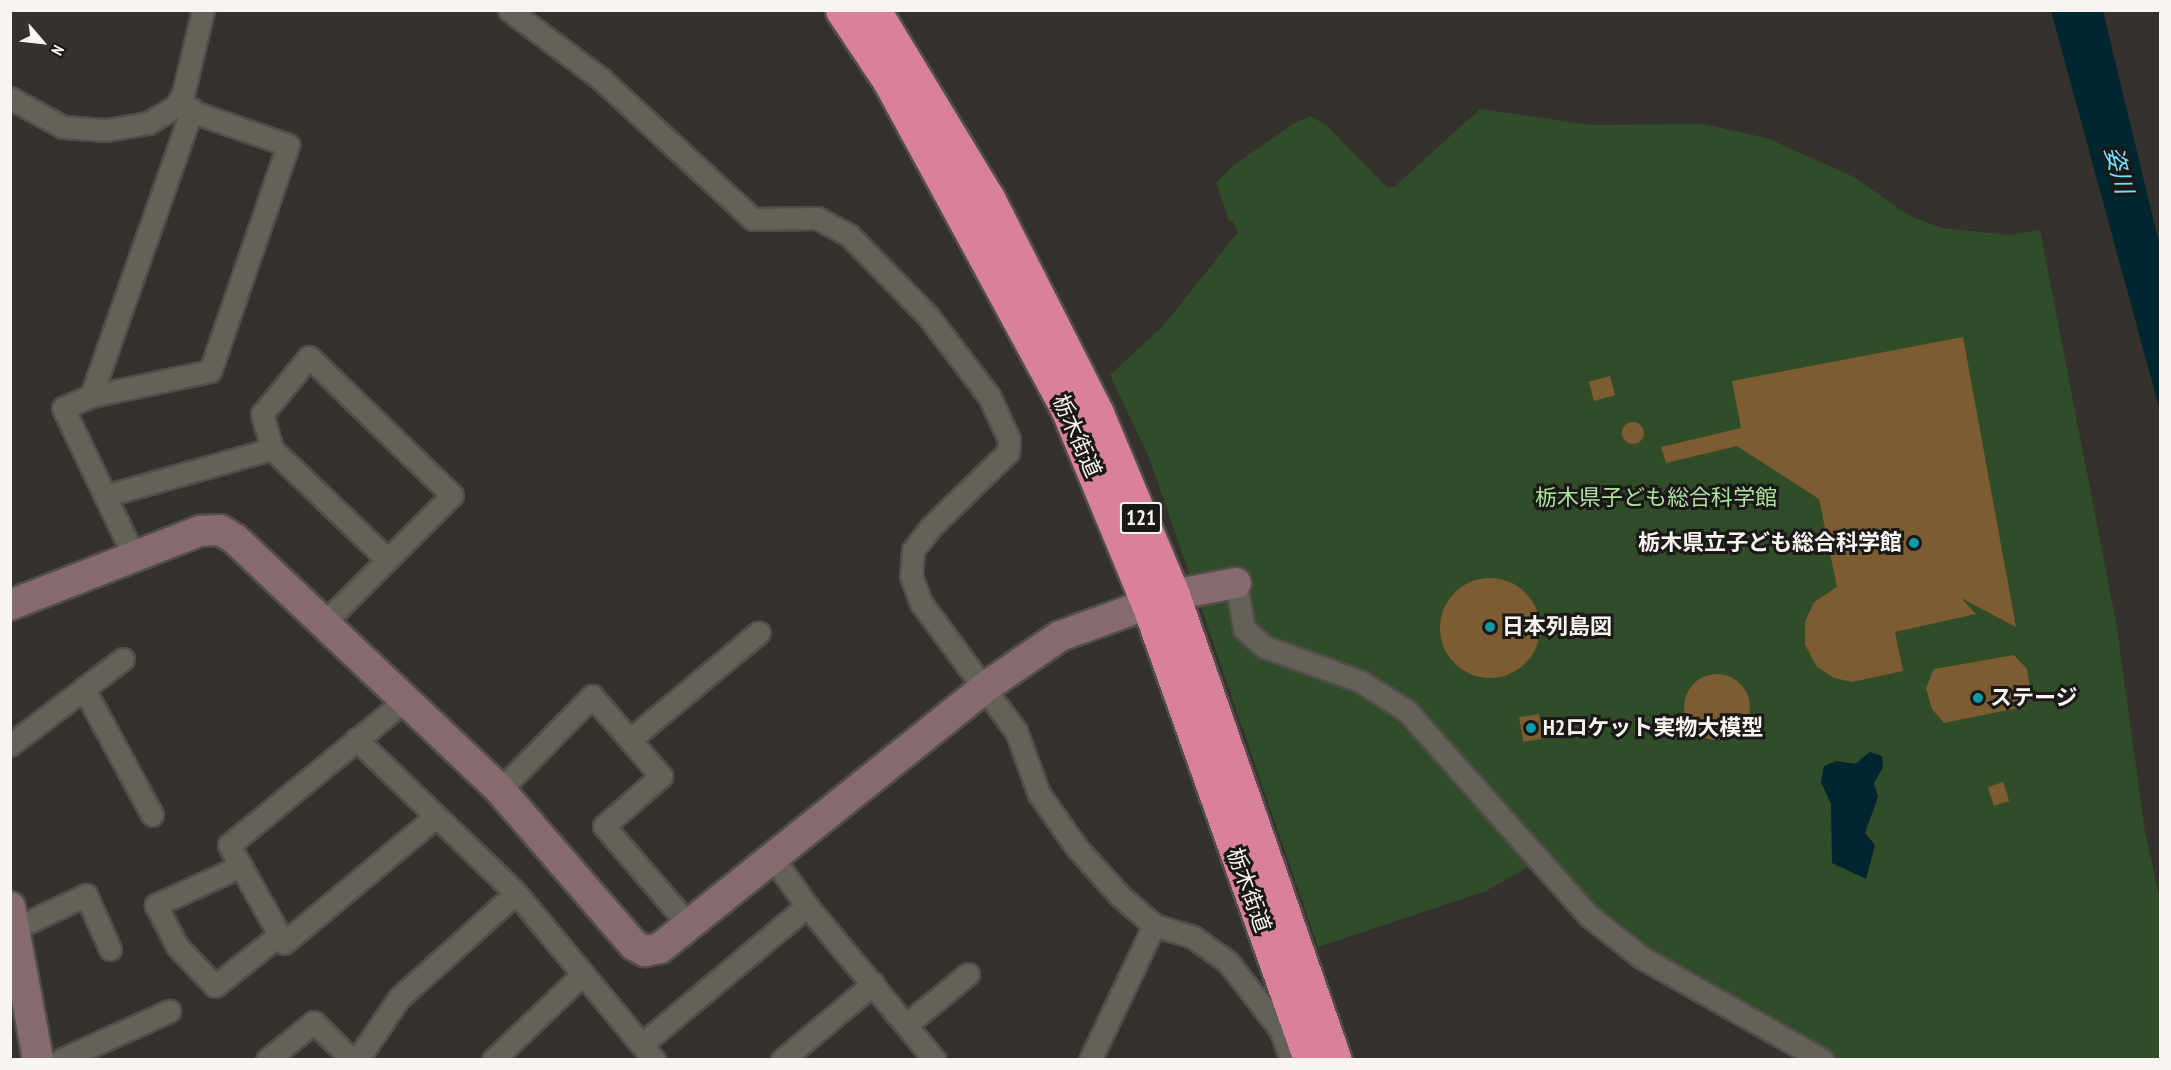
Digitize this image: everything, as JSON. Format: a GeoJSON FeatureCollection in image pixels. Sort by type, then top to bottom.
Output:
{"type":"FeatureCollection","features":[{"type":"Feature","properties":{"kind":"highway","name":"栃木街道"},"geometry":{"type":"LineString","coordinates":[[842,10],[888,79],[1068,411],[1160,599],[1335,1059]]}},
{"type":"Feature","properties":{"kind":"highway","name":"栃木街道"},"geometry":{"type":"LineString","coordinates":[[874,10],[993,208],[1097,412],[1310,1059]]}},
{"type":"Feature","properties":{"kind":"street"},"geometry":{"type":"LineString","coordinates":[[91,396],[184,107],[186,85],[203,10]]}},
{"type":"Feature","properties":{"kind":"street"},"geometry":{"type":"LineString","coordinates":[[509,10],[600,78],[753,219],[817,218],[849,235],[928,316],[989,396],[1009,439],[1008,452],[931,527],[913,550],[911,576],[921,603],[1016,731],[1039,794],[1077,848],[1120,896],[1154,924],[1193,937],[1228,962],[1280,1029],[1291,1059]]}},
{"type":"Feature","properties":{"kind":"street"},"geometry":{"type":"LineString","coordinates":[[10,98],[63,127],[106,130],[148,123],[184,107],[288,145],[210,371],[91,396],[63,408],[108,495],[134,556]]}},
{"type":"Feature","properties":{"kind":"street"},"geometry":{"type":"LineString","coordinates":[[323,624],[386,558],[452,495],[309,357],[262,414],[272,449],[386,558]]}},
{"type":"Feature","properties":{"kind":"street"},"geometry":{"type":"LineString","coordinates":[[108,495],[272,449]]}},
{"type":"Feature","properties":{"kind":"street"},"geometry":{"type":"LineString","coordinates":[[10,605],[200,531],[220,530],[235,539],[403,702],[500,790],[634,945],[645,951],[660,948],[984,688],[1060,636],[1160,599],[1236,583],[1244,629],[1265,647],[1360,681],[1407,711],[1588,915],[1641,957],[1823,1059]]}},
{"type":"Feature","properties":{"kind":"street"},"geometry":{"type":"LineString","coordinates":[[632,738],[759,632]]}},
{"type":"Feature","properties":{"kind":"street"},"geometry":{"type":"LineString","coordinates":[[10,745],[123,659]]}},
{"type":"Feature","properties":{"kind":"street"},"geometry":{"type":"LineString","coordinates":[[84,689],[152,815]]}},
{"type":"Feature","properties":{"kind":"street"},"geometry":{"type":"LineString","coordinates":[[500,790],[592,696],[632,738],[661,776],[604,826],[689,925]]}},
{"type":"Feature","properties":{"kind":"street"},"geometry":{"type":"LineString","coordinates":[[403,702],[229,845],[284,943],[435,817]]}},
{"type":"Feature","properties":{"kind":"street"},"geometry":{"type":"LineString","coordinates":[[356,739],[516,893],[648,1052],[807,906]]}},
{"type":"Feature","properties":{"kind":"street"},"geometry":{"type":"LineString","coordinates":[[772,858],[807,906],[935,1059]]}},
{"type":"Feature","properties":{"kind":"street"},"geometry":{"type":"LineString","coordinates":[[241,866],[156,905],[177,946],[215,986],[279,935]]}},
{"type":"Feature","properties":{"kind":"street"},"geometry":{"type":"LineString","coordinates":[[267,1059],[314,1022],[355,1059],[399,998],[516,893]]}},
{"type":"Feature","properties":{"kind":"street"},"geometry":{"type":"LineString","coordinates":[[38,1059],[12,918],[86,895],[110,949]]}},
{"type":"Feature","properties":{"kind":"street"},"geometry":{"type":"LineString","coordinates":[[1090,1059],[1154,924]]}},
{"type":"Feature","properties":{"kind":"street"},"geometry":{"type":"LineString","coordinates":[[907,1024],[968,974]]}},
{"type":"Feature","properties":{"kind":"street"},"geometry":{"type":"LineString","coordinates":[[493,1059],[582,975]]}},
{"type":"Feature","properties":{"kind":"street"},"geometry":{"type":"LineString","coordinates":[[782,1059],[873,984]]}},
{"type":"Feature","properties":{"kind":"street"},"geometry":{"type":"LineString","coordinates":[[60,1059],[169,1011]]}},
{"type":"Feature","properties":{"kind":"green space","name":"栃木県子ども総合科学館"},"geometry":{"type":"Polygon","coordinates":[[[1480,109],[1592,125],[1703,124],[1767,138],[1854,177],[1910,216],[1942,228],[2010,235],[2040,230],[2117,628],[2145,832],[2160,900],[2160,1059],[1835,1059],[1646,948],[1594,907],[1548,856],[1486,891],[1318,947],[1150,460],[1110,375],[1163,326],[1238,232],[1233,221],[1229,221],[1216,183],[1234,165],[1293,124],[1311,116],[1327,126],[1387,187],[1394,187],[1480,109]]]}},
{"type":"Feature","properties":{"kind":"water","name":"姿川"},"geometry":{"type":"Polygon","coordinates":[[[2051,11],[2103,11],[2160,247],[2160,411],[2051,11]]]}},
{"type":"Feature","properties":{"kind":"water"},"geometry":{"type":"Polygon","coordinates":[[[1870,752],[1882,756],[1883,767],[1874,783],[1878,797],[1865,833],[1875,845],[1866,879],[1832,863],[1831,804],[1821,782],[1824,766],[1837,761],[1855,764],[1870,752]]]}},
{"type":"Feature","properties":{"kind":"building","name":"栃木県立子ども総合科学館"},"geometry":{"type":"Polygon","coordinates":[[[1963,337],[2016,627],[1961,598],[1976,614],[1895,632],[1903,671],[1852,682],[1834,678],[1817,667],[1805,645],[1805,622],[1814,602],[1837,587],[1819,499],[1737,446],[1666,463],[1661,447],[1741,428],[1732,381],[1963,337]]]}},
{"type":"Feature","properties":{"kind":"building"},"geometry":{"type":"Polygon","coordinates":[[[1610,376],[1615,395],[1594,401],[1589,382],[1610,376]]]}},
{"type":"Feature","properties":{"kind":"building"},"geometry":{"type":"Polygon","coordinates":[[[1629,422],[1637,422],[1644,429],[1644,437],[1637,444],[1629,444],[1622,437],[1622,429],[1629,422]]]}},
{"type":"Feature","properties":{"kind":"building","name":"日本列島図"},"geometry":{"type":"Polygon","coordinates":[[[1490,578],[1518,586],[1532,600],[1540,628],[1532,656],[1518,670],[1490,678],[1462,670],[1448,656],[1440,628],[1448,600],[1462,586],[1490,578]]]}},
{"type":"Feature","properties":{"kind":"building","name":"ステージ"},"geometry":{"type":"Polygon","coordinates":[[[2014,655],[2027,669],[2030,689],[2023,707],[1944,723],[1932,709],[1926,688],[1934,669],[2014,655]]]}},
{"type":"Feature","properties":{"kind":"building"},"geometry":{"type":"Polygon","coordinates":[[[1711,674],[1723,674],[1735,679],[1745,689],[1750,707],[1748,720],[1735,735],[1723,740],[1711,740],[1699,735],[1689,725],[1684,713],[1684,701],[1689,689],[1699,679],[1711,674]]]}},
{"type":"Feature","properties":{"kind":"building","name":"H2ロケット実物大模型"},"geometry":{"type":"Polygon","coordinates":[[[1539,714],[1543,739],[1523,742],[1519,717],[1539,714]]]}},
{"type":"Feature","properties":{"kind":"building"},"geometry":{"type":"Polygon","coordinates":[[[2003,782],[2009,801],[1994,806],[1988,787],[2003,782]]]}},
{"type":"Feature","properties":{"kind":"place","name":"栃木県立子ども総合科学館"},"geometry":{"type":"Point","coordinates":[1914,543]}},
{"type":"Feature","properties":{"kind":"place","name":"日本列島図"},"geometry":{"type":"Point","coordinates":[1490,627]}},
{"type":"Feature","properties":{"kind":"place","name":"ステージ"},"geometry":{"type":"Point","coordinates":[1978,698]}},
{"type":"Feature","properties":{"kind":"place","name":"H2ロケット実物大模型"},"geometry":{"type":"Point","coordinates":[1531,728]}}]}
